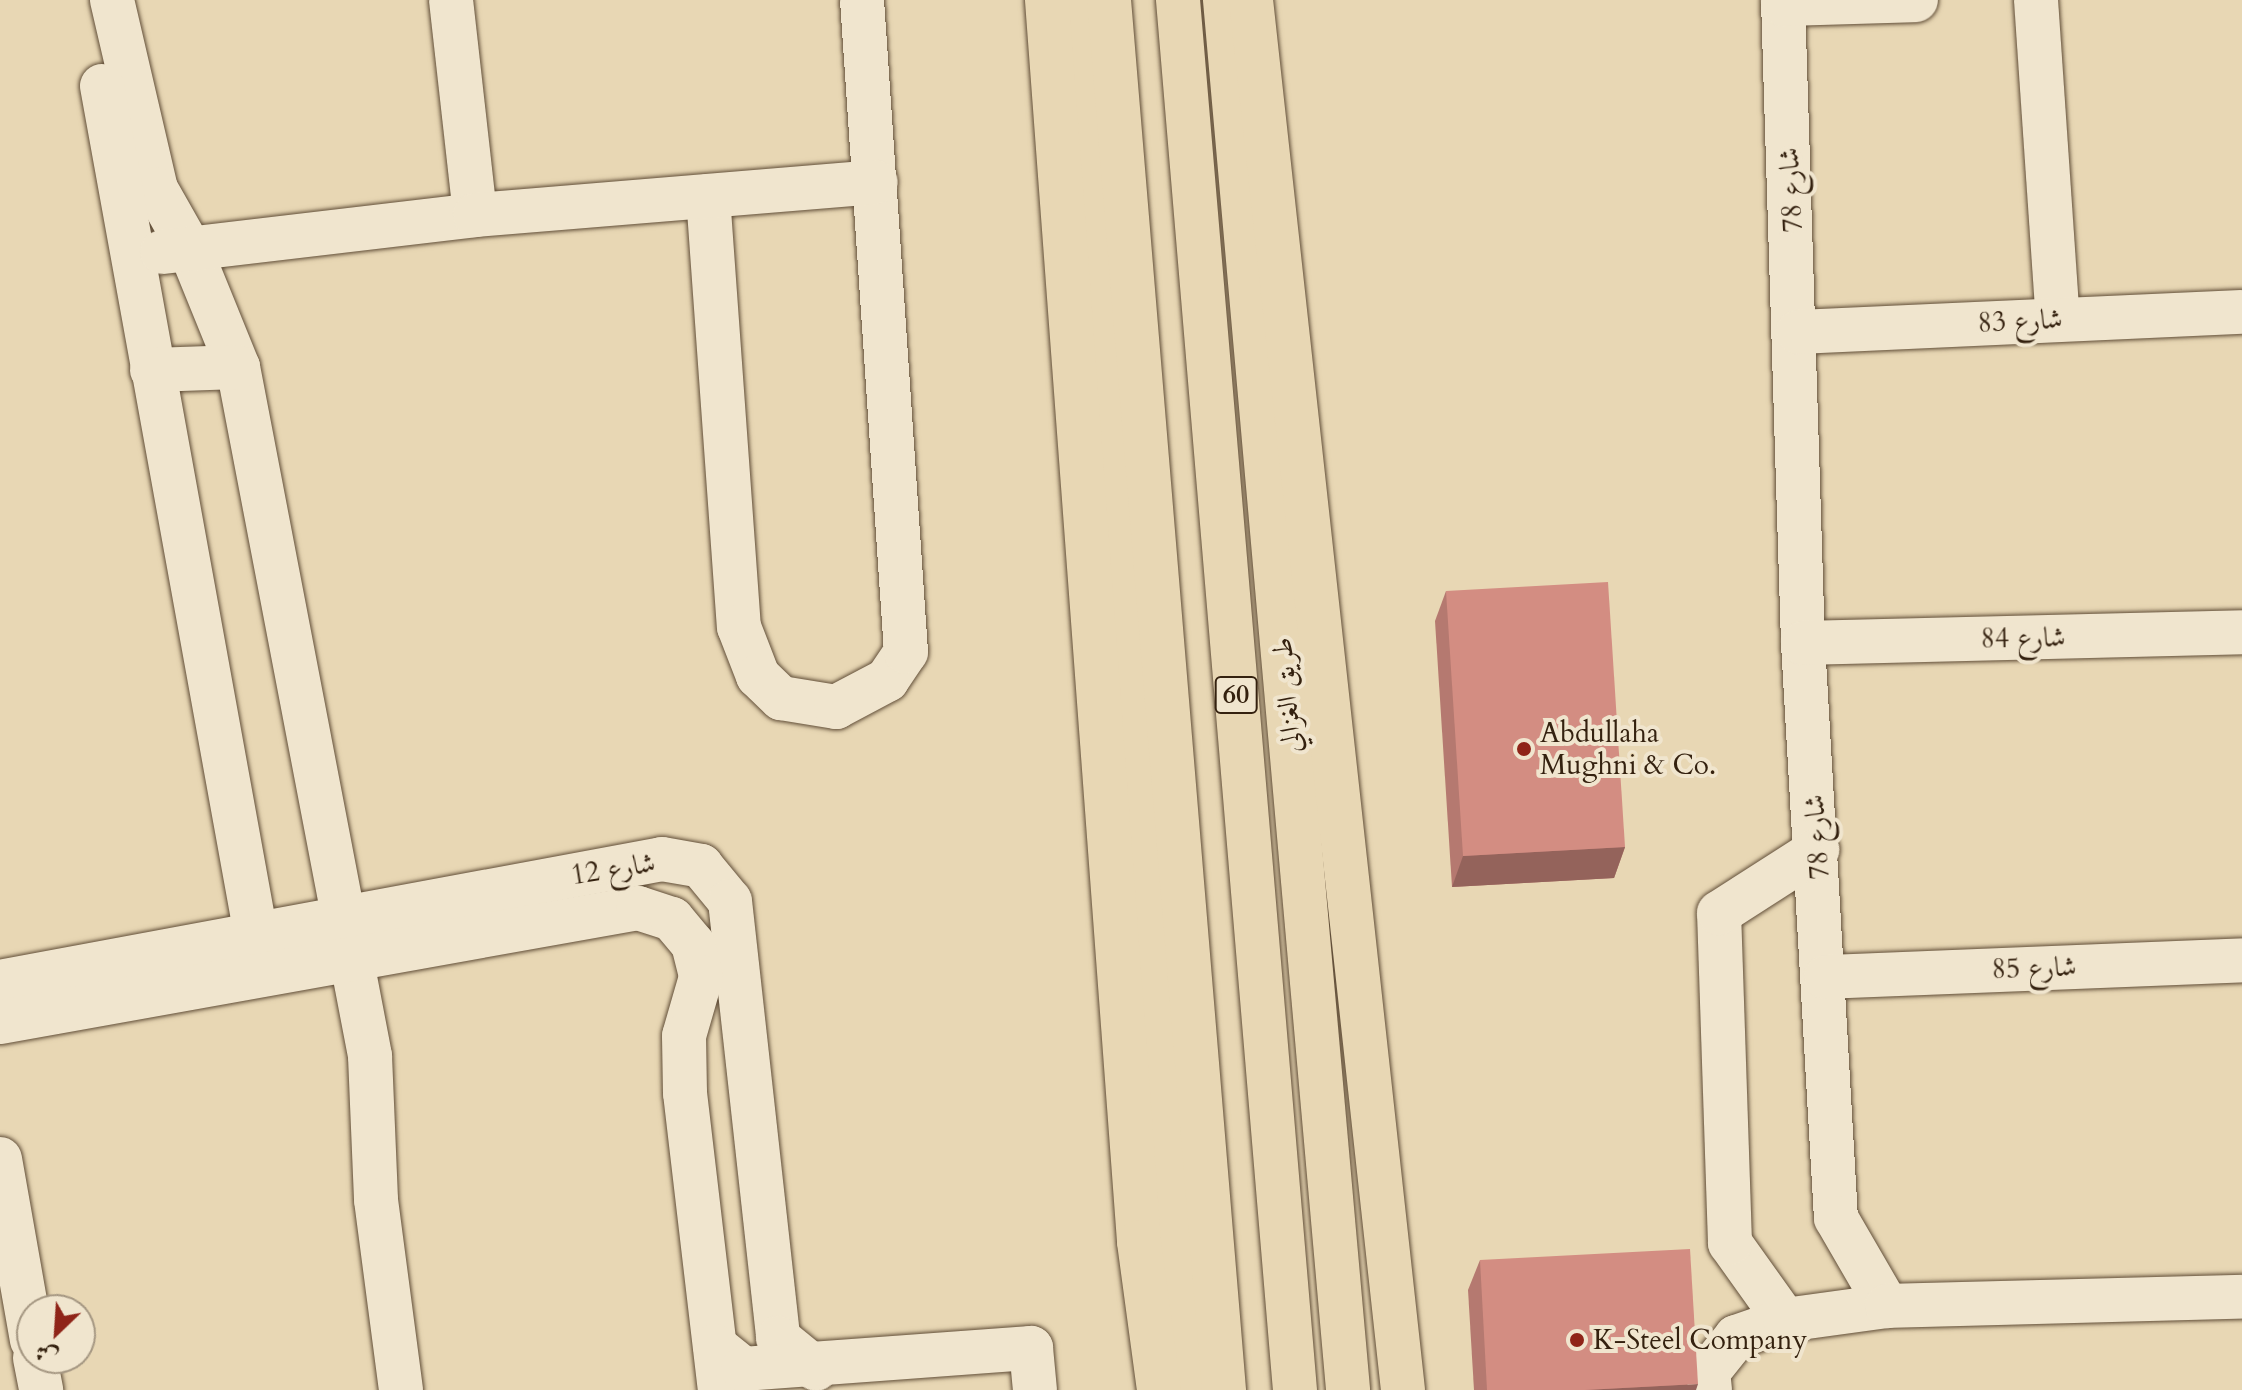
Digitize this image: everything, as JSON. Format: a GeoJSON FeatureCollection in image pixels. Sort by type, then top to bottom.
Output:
{"type":"FeatureCollection","features":[{"type":"Feature","properties":{"kind":"main road"},"geometry":{"type":"LineString","coordinates":[[1047,0],[1139,1242],[1159,1390]]}},
{"type":"Feature","properties":{"kind":"main road"},"geometry":{"type":"LineString","coordinates":[[1084,0],[1194,1390]]}},
{"type":"Feature","properties":{"kind":"main road"},"geometry":{"type":"LineString","coordinates":[[1109,0],[1224,1390]]}},
{"type":"Feature","properties":{"kind":"main road","name":"طريق الغزالي"},"geometry":{"type":"LineString","coordinates":[[1178,0],[1295,1390]]}},
{"type":"Feature","properties":{"kind":"main road","name":"طريق الغزالي"},"geometry":{"type":"LineString","coordinates":[[1225,0],[1348,1390]]}},
{"type":"Feature","properties":{"kind":"main road"},"geometry":{"type":"LineString","coordinates":[[1251,0],[1403,1390]]}},
{"type":"Feature","properties":{"kind":"street"},"geometry":{"type":"LineString","coordinates":[[84,0],[259,954]]}},
{"type":"Feature","properties":{"kind":"street"},"geometry":{"type":"LineString","coordinates":[[112,0],[156,189],[190,249],[238,367],[346,915],[370,1056],[376,1200],[401,1390]]}},
{"type":"Feature","properties":{"kind":"street"},"geometry":{"type":"LineString","coordinates":[[451,0],[475,215]]}},
{"type":"Feature","properties":{"kind":"street"},"geometry":{"type":"LineString","coordinates":[[708,196],[739,627],[758,676],[781,698],[836,707],[887,680],[906,652],[862,0]]}},
{"type":"Feature","properties":{"kind":"street"},"geometry":{"type":"LineString","coordinates":[[1783,2],[1916,0]]}},
{"type":"Feature","properties":{"kind":"street"},"geometry":{"type":"LineString","coordinates":[[2036,0],[2058,319]]}},
{"type":"Feature","properties":{"kind":"street","name":"شارع 78"},"geometry":{"type":"LineString","coordinates":[[1783,2],[1798,332],[1803,643],[1826,977],[1836,1218],[1887,1306]]}},
{"type":"Feature","properties":{"kind":"street"},"geometry":{"type":"LineString","coordinates":[[132,255],[475,215],[876,182]]}},
{"type":"Feature","properties":{"kind":"street","name":"شارع 83"},"geometry":{"type":"LineString","coordinates":[[1798,332],[2242,312]]}},
{"type":"Feature","properties":{"kind":"street"},"geometry":{"type":"LineString","coordinates":[[152,370],[238,367]]}},
{"type":"Feature","properties":{"kind":"street","name":"شارع 84"},"geometry":{"type":"LineString","coordinates":[[1803,643],[2242,632]]}},
{"type":"Feature","properties":{"kind":"street"},"geometry":{"type":"LineString","coordinates":[[1785,1320],[1730,1243],[1719,913],[1817,850]]}},
{"type":"Feature","properties":{"kind":"street","name":"شارع 12"},"geometry":{"type":"LineString","coordinates":[[0,1022],[259,954],[346,915],[662,859],[701,866],[718,879],[730,901],[778,1338],[816,1369]]}},
{"type":"Feature","properties":{"kind":"street","name":"شارع 12"},"geometry":{"type":"LineString","coordinates":[[0,982],[259,954],[352,959],[638,908],[672,919],[693,944],[701,977],[684,1036],[685,1093],[720,1390]]}},
{"type":"Feature","properties":{"kind":"street","name":"شارع 85"},"geometry":{"type":"LineString","coordinates":[[1826,977],[2242,960]]}},
{"type":"Feature","properties":{"kind":"street"},"geometry":{"type":"LineString","coordinates":[[0,1159],[24,1294]]}},
{"type":"Feature","properties":{"kind":"street"},"geometry":{"type":"LineString","coordinates":[[1710,1390],[1708,1372],[1736,1337],[1785,1320],[1887,1306],[2242,1297]]}},
{"type":"Feature","properties":{"kind":"street"},"geometry":{"type":"LineString","coordinates":[[715,1346],[743,1369],[816,1369],[1031,1348],[1035,1390]]}},
{"type":"Feature","properties":{"kind":"building","name":"Abdullaha Mughni & Co."},"geometry":{"type":"Polygon","coordinates":[[[1608,582],[1625,847],[1463,856],[1446,591],[1608,582]]]}},
{"type":"Feature","properties":{"kind":"building","name":"K-Steel Company"},"geometry":{"type":"Polygon","coordinates":[[[1690,1249],[1698,1384],[1585,1390],[1487,1390],[1480,1260],[1690,1249]]]}},
{"type":"Feature","properties":{"kind":"place","name":"Abdullaha Mughni & Co."},"geometry":{"type":"Point","coordinates":[1524,749]}},
{"type":"Feature","properties":{"kind":"place","name":"K-Steel Company"},"geometry":{"type":"Point","coordinates":[1577,1340]}}]}
